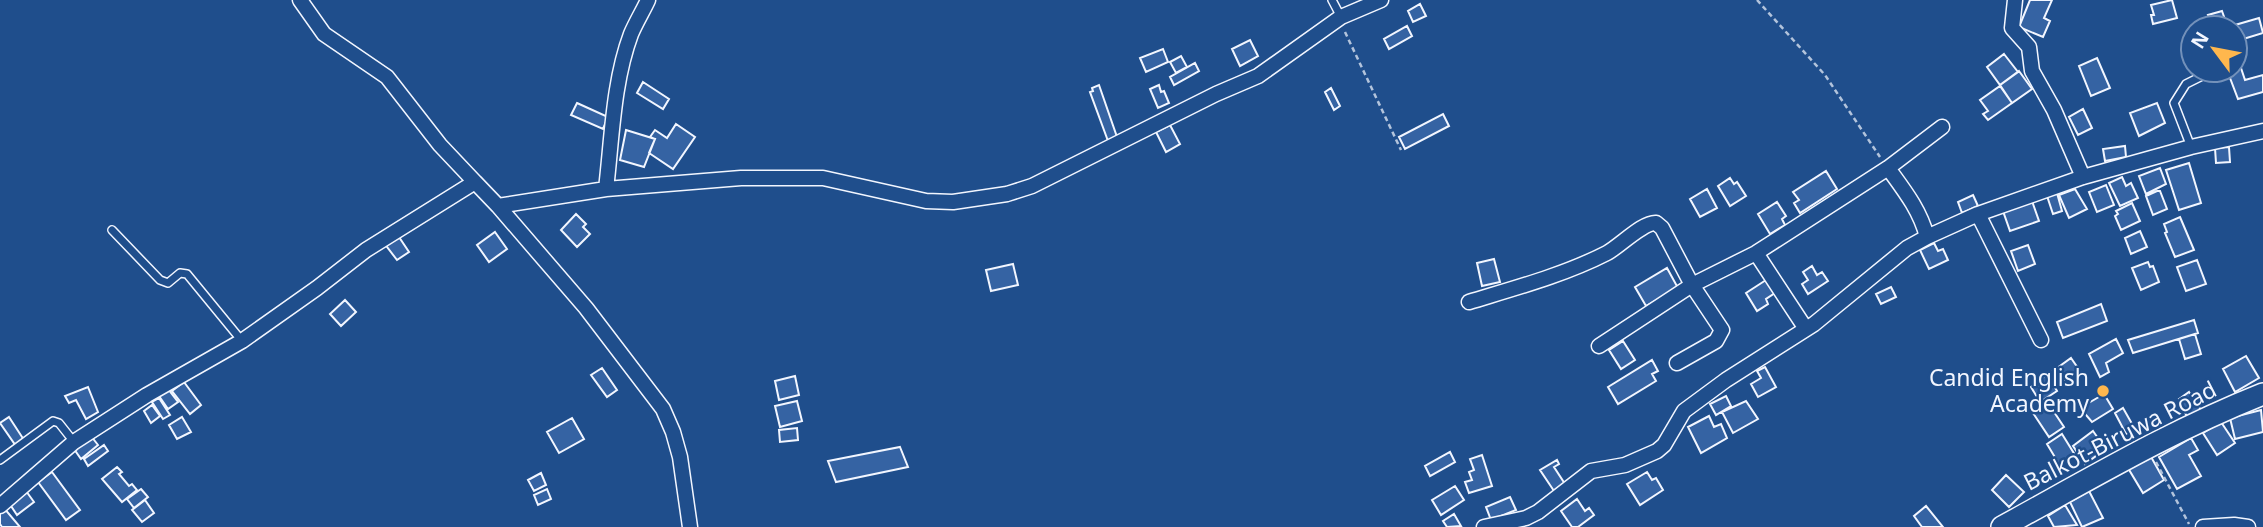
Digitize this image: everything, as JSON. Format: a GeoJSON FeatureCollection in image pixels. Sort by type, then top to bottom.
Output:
{"type":"FeatureCollection","features":[{"type":"Feature","properties":{"kind":"main road","name":"Balkot-Biruwa Road"},"geometry":{"type":"LineString","coordinates":[[2002,527],[2147,447],[2215,413],[2263,394]]}},
{"type":"Feature","properties":{"kind":"street"},"geometry":{"type":"LineString","coordinates":[[300,0],[324,34],[387,77],[440,145],[498,205],[586,308],[663,409],[680,457],[690,527]]}},
{"type":"Feature","properties":{"kind":"street"},"geometry":{"type":"LineString","coordinates":[[606,189],[619,82],[626,50],[648,0]]}},
{"type":"Feature","properties":{"kind":"street"},"geometry":{"type":"LineString","coordinates":[[498,205],[606,189],[741,178],[811,178],[852,183],[926,201],[953,202],[1007,194],[1032,186],[1216,94],[1258,76],[1340,19],[1381,0]]}},
{"type":"Feature","properties":{"kind":"street"},"geometry":{"type":"LineString","coordinates":[[2015,0],[2012,29],[2029,47],[2032,71],[2054,110],[2082,177]]}},
{"type":"Feature","properties":{"kind":"street"},"geometry":{"type":"LineString","coordinates":[[1600,346],[1692,285],[1756,253],[1888,168],[1942,127]]}},
{"type":"Feature","properties":{"kind":"street"},"geometry":{"type":"LineString","coordinates":[[1484,527],[1526,519],[1591,471],[1625,466],[1657,451],[1664,445],[1684,411],[1726,380],[1806,329],[1907,248],[1927,237],[1978,214],[2082,177],[2190,147],[2263,131]]}},
{"type":"Feature","properties":{"kind":"street"},"geometry":{"type":"LineString","coordinates":[[1888,168],[1915,206],[1927,237]]}},
{"type":"Feature","properties":{"kind":"street"},"geometry":{"type":"LineString","coordinates":[[0,506],[74,442],[147,395],[242,341],[366,250],[475,182]]}},
{"type":"Feature","properties":{"kind":"street"},"geometry":{"type":"LineString","coordinates":[[1978,214],[2041,340]]}},
{"type":"Feature","properties":{"kind":"street"},"geometry":{"type":"LineString","coordinates":[[1469,302],[1581,265],[1609,252],[1652,222],[1662,228],[1692,285],[1722,330],[1716,341],[1677,363]]}},
{"type":"Feature","properties":{"kind":"street"},"geometry":{"type":"LineString","coordinates":[[1756,253],[1806,329]]}},
{"type":"Feature","properties":{"kind":"street"},"geometry":{"type":"LineString","coordinates":[[2203,527],[2248,527]]}},
{"type":"Feature","properties":{"kind":"lane"},"geometry":{"type":"LineString","coordinates":[[1332,0],[1340,19]]}},
{"type":"Feature","properties":{"kind":"lane"},"geometry":{"type":"LineString","coordinates":[[2186,84],[2174,103],[2190,147]]}},
{"type":"Feature","properties":{"kind":"lane"},"geometry":{"type":"LineString","coordinates":[[112,230],[160,280],[168,283],[180,273],[187,274],[242,341]]}},
{"type":"Feature","properties":{"kind":"lane"},"geometry":{"type":"LineString","coordinates":[[0,460],[53,421],[59,423],[74,442]]}},
{"type":"Feature","properties":{"kind":"path"},"geometry":{"type":"LineString","coordinates":[[1757,0],[1825,75],[1888,168]]}},
{"type":"Feature","properties":{"kind":"path"},"geometry":{"type":"LineString","coordinates":[[1340,19],[1401,150]]}},
{"type":"Feature","properties":{"kind":"path"},"geometry":{"type":"LineString","coordinates":[[2147,447],[2191,527]]}},
{"type":"Feature","properties":{"kind":"building"},"geometry":{"type":"Polygon","coordinates":[[[2030,0],[2052,0],[2044,18],[2050,21],[2043,37],[2019,27],[2030,0]]]}},
{"type":"Feature","properties":{"kind":"building"},"geometry":{"type":"Polygon","coordinates":[[[2172,0],[2177,18],[2153,24],[2151,5],[2172,0]]]}},
{"type":"Feature","properties":{"kind":"building"},"geometry":{"type":"Polygon","coordinates":[[[1420,4],[1426,16],[1413,22],[1408,11],[1420,4]]]}},
{"type":"Feature","properties":{"kind":"building"},"geometry":{"type":"Polygon","coordinates":[[[2259,18],[2263,33],[2249,37],[2249,21],[2259,18]]]}},
{"type":"Feature","properties":{"kind":"building"},"geometry":{"type":"Polygon","coordinates":[[[1407,26],[1412,36],[1389,49],[1384,39],[1407,26]]]}},
{"type":"Feature","properties":{"kind":"building"},"geometry":{"type":"Polygon","coordinates":[[[1250,40],[1258,56],[1240,66],[1232,49],[1250,40]]]}},
{"type":"Feature","properties":{"kind":"building"},"geometry":{"type":"Polygon","coordinates":[[[1163,49],[1168,62],[1146,72],[1140,58],[1163,49]]]}},
{"type":"Feature","properties":{"kind":"building"},"geometry":{"type":"Polygon","coordinates":[[[2004,54],[2018,72],[2000,85],[1987,67],[2004,54]]]}},
{"type":"Feature","properties":{"kind":"building"},"geometry":{"type":"Polygon","coordinates":[[[1181,56],[1187,67],[1176,73],[1170,62],[1181,56]]]}},
{"type":"Feature","properties":{"kind":"building"},"geometry":{"type":"Polygon","coordinates":[[[2097,58],[2110,88],[2091,96],[2079,66],[2097,58]]]}},
{"type":"Feature","properties":{"kind":"building"},"geometry":{"type":"Polygon","coordinates":[[[1195,63],[1199,71],[1174,85],[1170,77],[1195,63]]]}},
{"type":"Feature","properties":{"kind":"building"},"geometry":{"type":"Polygon","coordinates":[[[2019,71],[2032,89],[2012,103],[2000,85],[2019,71]]]}},
{"type":"Feature","properties":{"kind":"building"},"geometry":{"type":"Polygon","coordinates":[[[2263,75],[2263,92],[2238,99],[2232,84],[2249,84],[2249,79],[2263,75]]]}},
{"type":"Feature","properties":{"kind":"building"},"geometry":{"type":"Polygon","coordinates":[[[643,82],[669,99],[663,109],[637,93],[643,82]]]}},
{"type":"Feature","properties":{"kind":"building"},"geometry":{"type":"Polygon","coordinates":[[[1099,85],[1117,137],[1108,141],[1090,92],[1099,85]]]}},
{"type":"Feature","properties":{"kind":"building"},"geometry":{"type":"Polygon","coordinates":[[[1159,85],[1169,103],[1158,108],[1150,89],[1159,85]]]}},
{"type":"Feature","properties":{"kind":"building"},"geometry":{"type":"Polygon","coordinates":[[[2000,86],[2012,103],[1988,120],[1983,114],[1988,111],[1980,100],[2000,86]]]}},
{"type":"Feature","properties":{"kind":"building"},"geometry":{"type":"Polygon","coordinates":[[[1331,88],[1340,106],[1334,110],[1325,92],[1331,88]]]}},
{"type":"Feature","properties":{"kind":"building"},"geometry":{"type":"Polygon","coordinates":[[[577,103],[608,117],[603,129],[571,115],[577,103]]]}},
{"type":"Feature","properties":{"kind":"building"},"geometry":{"type":"Polygon","coordinates":[[[2157,103],[2165,123],[2139,136],[2130,113],[2157,103]]]}},
{"type":"Feature","properties":{"kind":"building"},"geometry":{"type":"Polygon","coordinates":[[[2083,109],[2092,128],[2078,135],[2069,117],[2083,109]]]}},
{"type":"Feature","properties":{"kind":"building"},"geometry":{"type":"Polygon","coordinates":[[[1443,114],[1449,126],[1405,149],[1399,137],[1443,114]]]}},
{"type":"Feature","properties":{"kind":"building"},"geometry":{"type":"Polygon","coordinates":[[[676,124],[695,137],[673,169],[649,153],[655,139],[650,137],[655,130],[667,138],[676,124]]]}},
{"type":"Feature","properties":{"kind":"building"},"geometry":{"type":"Polygon","coordinates":[[[1170,125],[1180,144],[1166,152],[1156,132],[1170,125]]]}},
{"type":"Feature","properties":{"kind":"building"},"geometry":{"type":"Polygon","coordinates":[[[626,130],[655,139],[644,167],[620,160],[626,130]]]}},
{"type":"Feature","properties":{"kind":"building"},"geometry":{"type":"Polygon","coordinates":[[[2125,146],[2126,157],[2105,161],[2103,149],[2125,146]]]}},
{"type":"Feature","properties":{"kind":"building"},"geometry":{"type":"Polygon","coordinates":[[[2229,147],[2230,162],[2216,163],[2215,148],[2229,147]]]}},
{"type":"Feature","properties":{"kind":"building"},"geometry":{"type":"Polygon","coordinates":[[[2189,163],[2201,203],[2179,210],[2166,170],[2189,163]]]}},
{"type":"Feature","properties":{"kind":"building"},"geometry":{"type":"Polygon","coordinates":[[[2160,168],[2166,184],[2146,194],[2139,176],[2160,168]]]}},
{"type":"Feature","properties":{"kind":"building"},"geometry":{"type":"Polygon","coordinates":[[[1826,171],[1837,189],[1800,213],[1794,203],[1799,200],[1793,192],[1826,171]]]}},
{"type":"Feature","properties":{"kind":"building"},"geometry":{"type":"Polygon","coordinates":[[[2122,177],[2126,186],[2131,183],[2138,198],[2120,206],[2109,183],[2122,177]]]}},
{"type":"Feature","properties":{"kind":"building"},"geometry":{"type":"Polygon","coordinates":[[[1730,178],[1734,184],[1737,182],[1746,196],[1730,206],[1718,186],[1730,178]]]}},
{"type":"Feature","properties":{"kind":"building"},"geometry":{"type":"Polygon","coordinates":[[[2106,185],[2114,205],[2097,212],[2089,192],[2106,185]]]}},
{"type":"Feature","properties":{"kind":"building"},"geometry":{"type":"Polygon","coordinates":[[[1707,189],[1717,208],[1700,217],[1690,199],[1707,189]]]}},
{"type":"Feature","properties":{"kind":"building"},"geometry":{"type":"Polygon","coordinates":[[[2075,189],[2087,209],[2069,218],[2059,195],[2075,189]]]}},
{"type":"Feature","properties":{"kind":"building"},"geometry":{"type":"Polygon","coordinates":[[[2160,191],[2167,209],[2153,215],[2146,196],[2160,191]]]}},
{"type":"Feature","properties":{"kind":"building"},"geometry":{"type":"Polygon","coordinates":[[[2057,193],[2062,211],[2053,214],[2047,196],[2057,193]]]}},
{"type":"Feature","properties":{"kind":"building"},"geometry":{"type":"Polygon","coordinates":[[[1973,195],[1978,206],[1962,213],[1958,202],[1973,195]]]}},
{"type":"Feature","properties":{"kind":"building"},"geometry":{"type":"Polygon","coordinates":[[[2032,201],[2039,221],[2010,231],[2003,211],[2032,201]]]}},
{"type":"Feature","properties":{"kind":"building"},"geometry":{"type":"Polygon","coordinates":[[[1777,202],[1786,216],[1782,219],[1785,225],[1770,234],[1758,214],[1777,202]]]}},
{"type":"Feature","properties":{"kind":"building"},"geometry":{"type":"Polygon","coordinates":[[[2132,203],[2140,221],[2121,230],[2115,216],[2118,214],[2116,211],[2132,203]]]}},
{"type":"Feature","properties":{"kind":"building"},"geometry":{"type":"Polygon","coordinates":[[[576,214],[586,224],[583,227],[590,234],[577,247],[561,230],[576,214]]]}},
{"type":"Feature","properties":{"kind":"building"},"geometry":{"type":"Polygon","coordinates":[[[2180,217],[2194,250],[2175,257],[2164,224],[2180,217]]]}},
{"type":"Feature","properties":{"kind":"building"},"geometry":{"type":"Polygon","coordinates":[[[2140,231],[2147,247],[2131,254],[2125,238],[2140,231]]]}},
{"type":"Feature","properties":{"kind":"building"},"geometry":{"type":"Polygon","coordinates":[[[495,232],[507,249],[489,262],[477,245],[495,232]]]}},
{"type":"Feature","properties":{"kind":"building"},"geometry":{"type":"Polygon","coordinates":[[[397,234],[409,252],[397,260],[384,243],[397,234]]]}},
{"type":"Feature","properties":{"kind":"building"},"geometry":{"type":"Polygon","coordinates":[[[1934,243],[1938,251],[1943,249],[1948,260],[1929,269],[1920,250],[1934,243]]]}},
{"type":"Feature","properties":{"kind":"building"},"geometry":{"type":"Polygon","coordinates":[[[2028,245],[2035,264],[2018,271],[2011,251],[2028,245]]]}},
{"type":"Feature","properties":{"kind":"building"},"geometry":{"type":"Polygon","coordinates":[[[1494,259],[1500,282],[1482,286],[1477,263],[1494,259]]]}},
{"type":"Feature","properties":{"kind":"building"},"geometry":{"type":"Polygon","coordinates":[[[2197,260],[2206,284],[2186,291],[2177,267],[2197,260]]]}},
{"type":"Feature","properties":{"kind":"building"},"geometry":{"type":"Polygon","coordinates":[[[2148,262],[2150,267],[2153,266],[2159,282],[2141,290],[2132,268],[2148,262]]]}},
{"type":"Feature","properties":{"kind":"building"},"geometry":{"type":"Polygon","coordinates":[[[1013,264],[1018,285],[991,291],[986,270],[1013,264]]]}},
{"type":"Feature","properties":{"kind":"building"},"geometry":{"type":"Polygon","coordinates":[[[1812,266],[1817,275],[1822,272],[1828,281],[1808,294],[1802,284],[1808,280],[1803,272],[1812,266]]]}},
{"type":"Feature","properties":{"kind":"building"},"geometry":{"type":"Polygon","coordinates":[[[1667,268],[1678,288],[1646,306],[1635,287],[1667,268]]]}},
{"type":"Feature","properties":{"kind":"building"},"geometry":{"type":"Polygon","coordinates":[[[1766,280],[1775,293],[1766,299],[1768,304],[1757,311],[1746,293],[1766,280]]]}},
{"type":"Feature","properties":{"kind":"building"},"geometry":{"type":"Polygon","coordinates":[[[1891,287],[1896,297],[1881,304],[1876,294],[1891,287]]]}},
{"type":"Feature","properties":{"kind":"building"},"geometry":{"type":"Polygon","coordinates":[[[345,300],[356,312],[341,326],[330,314],[345,300]]]}},
{"type":"Feature","properties":{"kind":"building"},"geometry":{"type":"Polygon","coordinates":[[[2101,304],[2107,321],[2063,338],[2057,322],[2101,304]]]}},
{"type":"Feature","properties":{"kind":"building"},"geometry":{"type":"Polygon","coordinates":[[[2194,320],[2198,333],[2133,353],[2128,340],[2194,320]]]}},
{"type":"Feature","properties":{"kind":"building"},"geometry":{"type":"Polygon","coordinates":[[[2195,334],[2201,354],[2185,359],[2179,339],[2195,334]]]}},
{"type":"Feature","properties":{"kind":"building"},"geometry":{"type":"Polygon","coordinates":[[[2116,339],[2123,353],[2106,363],[2109,372],[2100,377],[2089,354],[2116,339]]]}},
{"type":"Feature","properties":{"kind":"building"},"geometry":{"type":"Polygon","coordinates":[[[1623,341],[1635,360],[1621,369],[1609,350],[1623,341]]]}},
{"type":"Feature","properties":{"kind":"building"},"geometry":{"type":"Polygon","coordinates":[[[2246,356],[2259,378],[2235,392],[2223,369],[2246,356]]]}},
{"type":"Feature","properties":{"kind":"building"},"geometry":{"type":"Polygon","coordinates":[[[2071,358],[2080,371],[2061,383],[2053,371],[2071,358]]]}},
{"type":"Feature","properties":{"kind":"building"},"geometry":{"type":"Polygon","coordinates":[[[1652,360],[1658,371],[1652,374],[1656,381],[1618,404],[1608,387],[1652,360]]]}},
{"type":"Feature","properties":{"kind":"building"},"geometry":{"type":"Polygon","coordinates":[[[1765,367],[1776,387],[1758,397],[1751,384],[1761,378],[1757,371],[1765,367]]]}},
{"type":"Feature","properties":{"kind":"building"},"geometry":{"type":"Polygon","coordinates":[[[602,368],[617,390],[607,397],[591,375],[602,368]]]}},
{"type":"Feature","properties":{"kind":"building"},"geometry":{"type":"Polygon","coordinates":[[[2047,374],[2057,391],[2040,402],[2031,387],[2047,374]]]}},
{"type":"Feature","properties":{"kind":"building"},"geometry":{"type":"Polygon","coordinates":[[[795,376],[799,395],[779,400],[775,381],[795,376]]]}},
{"type":"Feature","properties":{"kind":"building"},"geometry":{"type":"Polygon","coordinates":[[[184,382],[201,405],[190,414],[172,391],[184,382]]]}},
{"type":"Feature","properties":{"kind":"building"},"geometry":{"type":"Polygon","coordinates":[[[88,387],[98,412],[86,419],[76,400],[69,403],[65,396],[88,387]]]}},
{"type":"Feature","properties":{"kind":"building"},"geometry":{"type":"Polygon","coordinates":[[[168,389],[178,402],[168,409],[159,396],[168,389]]]}},
{"type":"Feature","properties":{"kind":"building"},"geometry":{"type":"Polygon","coordinates":[[[2189,392],[2201,410],[2187,417],[2179,399],[2189,392]]]}},
{"type":"Feature","properties":{"kind":"building"},"geometry":{"type":"Polygon","coordinates":[[[2104,394],[2113,409],[2092,422],[2080,408],[2104,394]]]}},
{"type":"Feature","properties":{"kind":"building"},"geometry":{"type":"Polygon","coordinates":[[[1726,396],[1731,406],[1716,415],[1710,404],[1726,396]]]}},
{"type":"Feature","properties":{"kind":"building"},"geometry":{"type":"Polygon","coordinates":[[[159,398],[170,415],[163,419],[152,402],[159,398]]]}},
{"type":"Feature","properties":{"kind":"building"},"geometry":{"type":"Polygon","coordinates":[[[797,401],[802,421],[780,427],[775,406],[797,401]]]}},
{"type":"Feature","properties":{"kind":"building"},"geometry":{"type":"Polygon","coordinates":[[[1746,401],[1758,419],[1733,433],[1722,412],[1746,401]]]}},
{"type":"Feature","properties":{"kind":"building"},"geometry":{"type":"Polygon","coordinates":[[[2048,403],[2064,427],[2049,437],[2033,413],[2048,403]]]}},
{"type":"Feature","properties":{"kind":"building"},"geometry":{"type":"Polygon","coordinates":[[[152,405],[160,416],[151,423],[144,411],[152,405]]]}},
{"type":"Feature","properties":{"kind":"building"},"geometry":{"type":"Polygon","coordinates":[[[2123,408],[2135,429],[2126,434],[2115,413],[2123,408]]]}},
{"type":"Feature","properties":{"kind":"building"},"geometry":{"type":"Polygon","coordinates":[[[2261,410],[2263,432],[2235,439],[2230,418],[2261,410]]]}},
{"type":"Feature","properties":{"kind":"building"},"geometry":{"type":"Polygon","coordinates":[[[1709,416],[1714,427],[1721,424],[1727,438],[1701,453],[1688,427],[1709,416]]]}},
{"type":"Feature","properties":{"kind":"building"},"geometry":{"type":"Polygon","coordinates":[[[9,417],[24,440],[16,446],[0,423],[9,417]]]}},
{"type":"Feature","properties":{"kind":"building"},"geometry":{"type":"Polygon","coordinates":[[[182,417],[191,432],[177,439],[169,425],[182,417]]]}},
{"type":"Feature","properties":{"kind":"building"},"geometry":{"type":"Polygon","coordinates":[[[572,418],[584,439],[559,453],[547,432],[572,418]]]}},
{"type":"Feature","properties":{"kind":"building"},"geometry":{"type":"Polygon","coordinates":[[[2221,422],[2235,443],[2217,455],[2203,433],[2221,422]]]}},
{"type":"Feature","properties":{"kind":"building"},"geometry":{"type":"Polygon","coordinates":[[[797,428],[798,440],[780,442],[779,430],[797,428]]]}},
{"type":"Feature","properties":{"kind":"building"},"geometry":{"type":"Polygon","coordinates":[[[2093,431],[2100,441],[2096,448],[2100,453],[2085,464],[2073,446],[2093,431]]]}},
{"type":"Feature","properties":{"kind":"building"},"geometry":{"type":"Polygon","coordinates":[[[2062,434],[2075,455],[2059,464],[2047,444],[2062,434]]]}},
{"type":"Feature","properties":{"kind":"building"},"geometry":{"type":"Polygon","coordinates":[[[91,436],[98,445],[81,459],[74,449],[91,436]]]}},
{"type":"Feature","properties":{"kind":"building"},"geometry":{"type":"Polygon","coordinates":[[[2191,438],[2198,450],[2189,455],[2201,476],[2177,489],[2159,457],[2191,438]]]}},
{"type":"Feature","properties":{"kind":"building"},"geometry":{"type":"Polygon","coordinates":[[[104,445],[108,451],[88,466],[84,459],[104,445]]]}},
{"type":"Feature","properties":{"kind":"building"},"geometry":{"type":"Polygon","coordinates":[[[900,447],[908,467],[836,482],[828,461],[900,447]]]}},
{"type":"Feature","properties":{"kind":"building"},"geometry":{"type":"Polygon","coordinates":[[[1450,452],[1455,462],[1430,476],[1425,466],[1450,452]]]}},
{"type":"Feature","properties":{"kind":"building"},"geometry":{"type":"Polygon","coordinates":[[[1482,455],[1492,486],[1469,493],[1465,482],[1472,480],[1469,472],[1474,470],[1470,459],[1482,455]]]}},
{"type":"Feature","properties":{"kind":"building"},"geometry":{"type":"Polygon","coordinates":[[[2150,455],[2164,480],[2143,493],[2128,468],[2150,455]]]}},
{"type":"Feature","properties":{"kind":"building"},"geometry":{"type":"Polygon","coordinates":[[[1557,460],[1559,464],[1554,467],[1565,484],[1554,491],[1540,470],[1557,460]]]}},
{"type":"Feature","properties":{"kind":"building"},"geometry":{"type":"Polygon","coordinates":[[[117,467],[129,486],[132,484],[137,490],[122,502],[102,479],[117,467]]]}},
{"type":"Feature","properties":{"kind":"building"},"geometry":{"type":"Polygon","coordinates":[[[52,472],[80,510],[66,520],[38,482],[52,472]]]}},
{"type":"Feature","properties":{"kind":"building"},"geometry":{"type":"Polygon","coordinates":[[[1647,472],[1652,480],[1656,478],[1663,490],[1640,505],[1627,484],[1647,472]]]}},
{"type":"Feature","properties":{"kind":"building"},"geometry":{"type":"Polygon","coordinates":[[[541,473],[546,485],[534,491],[528,480],[541,473]]]}},
{"type":"Feature","properties":{"kind":"building"},"geometry":{"type":"Polygon","coordinates":[[[2006,475],[2024,492],[2009,507],[1992,490],[2006,475]]]}},
{"type":"Feature","properties":{"kind":"building"},"geometry":{"type":"Polygon","coordinates":[[[1455,486],[1464,500],[1441,515],[1432,500],[1455,486]]]}},
{"type":"Feature","properties":{"kind":"building"},"geometry":{"type":"Polygon","coordinates":[[[141,489],[148,497],[134,508],[127,499],[141,489]]]}},
{"type":"Feature","properties":{"kind":"building"},"geometry":{"type":"Polygon","coordinates":[[[547,489],[551,499],[538,505],[534,495],[547,489]]]}},
{"type":"Feature","properties":{"kind":"building"},"geometry":{"type":"Polygon","coordinates":[[[26,491],[34,502],[17,515],[9,503],[26,491]]]}},
{"type":"Feature","properties":{"kind":"building"},"geometry":{"type":"Polygon","coordinates":[[[2089,491],[2103,518],[2082,527],[2070,502],[2089,491]]]}},
{"type":"Feature","properties":{"kind":"building"},"geometry":{"type":"Polygon","coordinates":[[[1510,497],[1516,510],[1491,520],[1486,507],[1510,497]]]}},
{"type":"Feature","properties":{"kind":"building"},"geometry":{"type":"Polygon","coordinates":[[[1577,499],[1585,511],[1589,508],[1594,515],[1578,527],[1572,527],[1561,511],[1577,499]]]}},
{"type":"Feature","properties":{"kind":"building"},"geometry":{"type":"Polygon","coordinates":[[[145,500],[154,513],[142,522],[132,510],[145,500]]]}},
{"type":"Feature","properties":{"kind":"building"},"geometry":{"type":"Polygon","coordinates":[[[2065,505],[2077,525],[2054,527],[2048,516],[2065,505]]]}},
{"type":"Feature","properties":{"kind":"building"},"geometry":{"type":"Polygon","coordinates":[[[1926,506],[1943,527],[1922,527],[1914,516],[1926,506]]]}},
{"type":"Feature","properties":{"kind":"building"},"geometry":{"type":"Polygon","coordinates":[[[4,508],[20,527],[2,527],[0,512],[4,508]]]}},
{"type":"Feature","properties":{"kind":"building"},"geometry":{"type":"Polygon","coordinates":[[[1454,514],[1461,526],[1447,527],[1443,521],[1454,514]]]}},
{"type":"Feature","properties":{"kind":"place","name":"Candid English Academy"},"geometry":{"type":"Point","coordinates":[2103,391]}}]}
